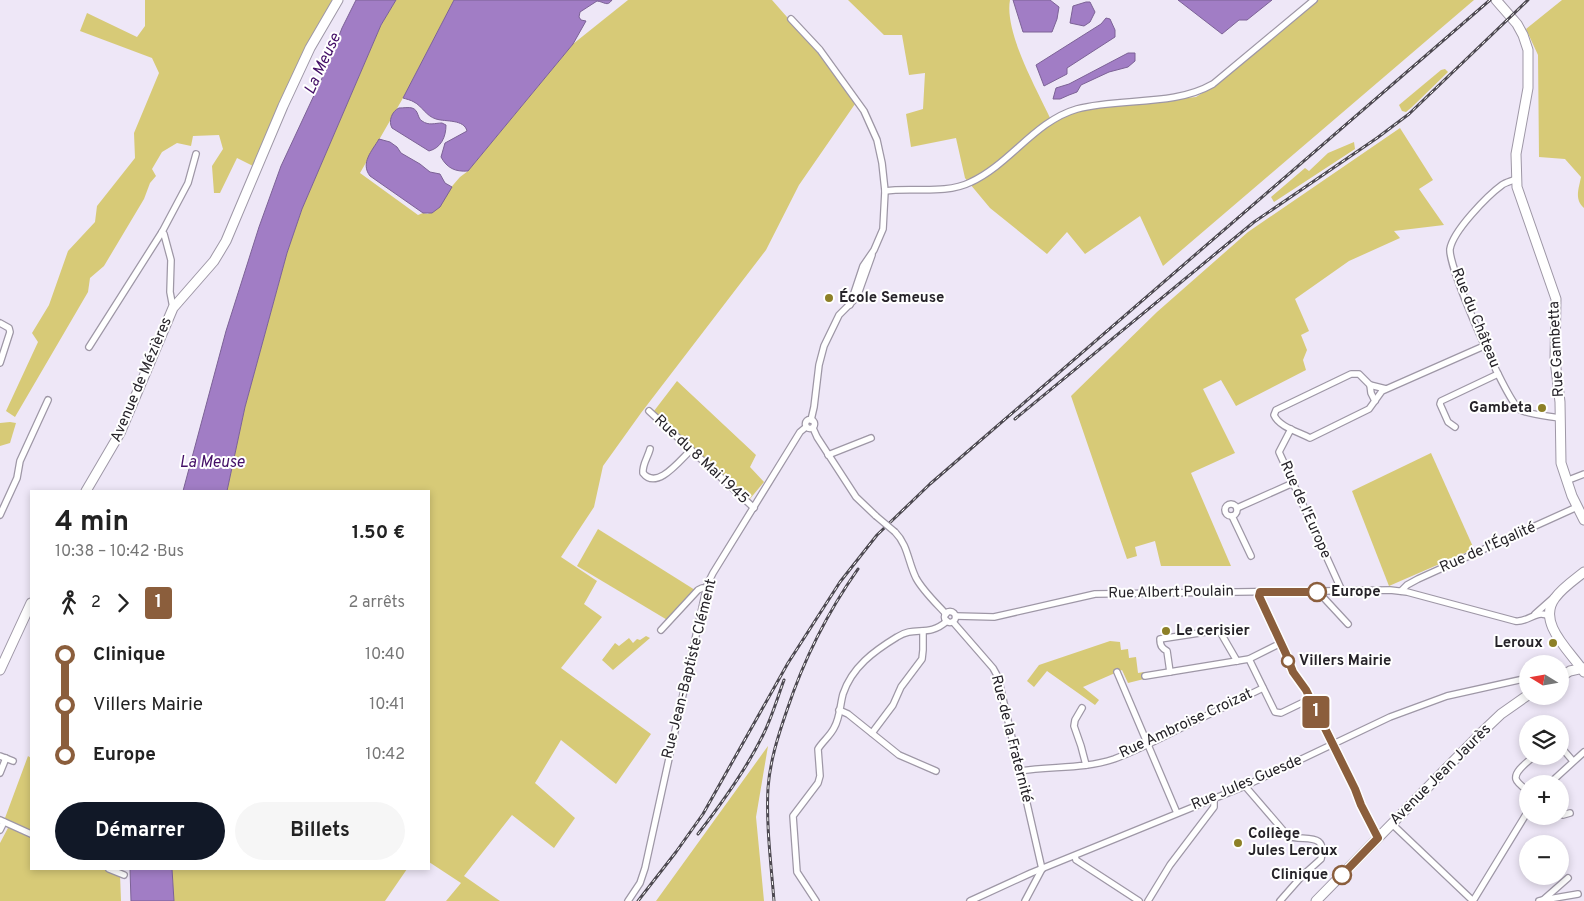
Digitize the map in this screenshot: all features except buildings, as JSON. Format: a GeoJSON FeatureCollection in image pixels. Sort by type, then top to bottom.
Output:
{"type":"FeatureCollection","features":[{"type":"Feature","properties":{"kind":"main road","name":"Avenue de Mézières"},"geometry":{"type":"LineString","coordinates":[[87,490],[120,434],[173,308],[214,261],[226,241],[283,106],[310,48],[338,0]]}},
{"type":"Feature","properties":{"kind":"main road","name":"Rue Gambetta"},"geometry":{"type":"LineString","coordinates":[[1496,0],[1517,24],[1523,34],[1528,50],[1528,88],[1516,154],[1516,179],[1520,198],[1556,299],[1555,360],[1560,418],[1561,463],[1576,507],[1584,520]]}},
{"type":"Feature","properties":{"kind":"main road"},"geometry":{"type":"LineString","coordinates":[[1569,672],[1583,669],[1551,626],[1550,608],[1555,597],[1584,572]]}},
{"type":"Feature","properties":{"kind":"main road"},"geometry":{"type":"LineString","coordinates":[[0,670],[30,605]]}},
{"type":"Feature","properties":{"kind":"main road","name":"Avenue Jean Jaurès"},"geometry":{"type":"LineString","coordinates":[[1316,901],[1501,714],[1519,702]]}},
{"type":"Feature","properties":{"kind":"street"},"geometry":{"type":"LineString","coordinates":[[885,191],[938,189],[960,186],[971,182],[988,172],[1059,116],[1076,109],[1096,105],[1183,96],[1201,91],[1214,84],[1314,0]]}},
{"type":"Feature","properties":{"kind":"street"},"geometry":{"type":"LineString","coordinates":[[791,19],[820,50],[864,111],[877,140],[885,191],[882,229],[874,250],[864,266],[850,305],[839,315],[824,346],[819,365],[811,420],[814,422],[810,428],[856,497],[895,532],[904,543],[919,583],[946,614],[945,617],[952,620]]}},
{"type":"Feature","properties":{"kind":"street"},"geometry":{"type":"LineString","coordinates":[[89,347],[162,232],[188,183],[196,154]]}},
{"type":"Feature","properties":{"kind":"street","name":"Rue du Château"},"geometry":{"type":"LineString","coordinates":[[1516,179],[1503,184],[1469,218],[1453,238],[1450,248],[1452,262],[1475,327],[1498,374],[1519,408],[1526,412],[1560,418]]}},
{"type":"Feature","properties":{"kind":"street"},"geometry":{"type":"LineString","coordinates":[[162,232],[171,260],[170,292],[173,308]]}},
{"type":"Feature","properties":{"kind":"street"},"geometry":{"type":"LineString","coordinates":[[0,323],[9,328],[10,332],[0,363]]}},
{"type":"Feature","properties":{"kind":"street"},"geometry":{"type":"LineString","coordinates":[[1386,389],[1370,385],[1359,374],[1351,374],[1276,410],[1274,415],[1276,421],[1310,438],[1369,409],[1382,391],[1484,346]]}},
{"type":"Feature","properties":{"kind":"street"},"geometry":{"type":"LineString","coordinates":[[1455,427],[1448,422],[1440,404],[1441,401],[1498,374]]}},
{"type":"Feature","properties":{"kind":"street"},"geometry":{"type":"LineString","coordinates":[[1370,385],[1371,393],[1375,400]]}},
{"type":"Feature","properties":{"kind":"street"},"geometry":{"type":"LineString","coordinates":[[0,515],[17,478],[20,461],[48,400]]}},
{"type":"Feature","properties":{"kind":"street","name":"Rue du 8 Mai 1945"},"geometry":{"type":"LineString","coordinates":[[648,411],[754,508]]}},
{"type":"Feature","properties":{"kind":"street","name":"Rue Jean-Baptiste Clément"},"geometry":{"type":"LineString","coordinates":[[628,901],[640,883],[645,868],[707,588],[713,573],[800,432],[810,428]]}},
{"type":"Feature","properties":{"kind":"street","name":"Rue de l'Europe"},"geometry":{"type":"LineString","coordinates":[[1291,429],[1279,452],[1342,591]]}},
{"type":"Feature","properties":{"kind":"street"},"geometry":{"type":"LineString","coordinates":[[828,455],[872,438]]}},
{"type":"Feature","properties":{"kind":"street"},"geometry":{"type":"LineString","coordinates":[[650,448],[642,469],[643,473],[649,478],[658,479],[665,475],[691,450]]}},
{"type":"Feature","properties":{"kind":"street"},"geometry":{"type":"LineString","coordinates":[[1566,481],[1584,474]]}},
{"type":"Feature","properties":{"kind":"street"},"geometry":{"type":"LineString","coordinates":[[1232,516],[1237,512],[1237,508],[1293,483]]}},
{"type":"Feature","properties":{"kind":"street"},"geometry":{"type":"LineString","coordinates":[[1237,508],[1231,504],[1226,506],[1225,512],[1232,516],[1251,556]]}},
{"type":"Feature","properties":{"kind":"street","name":"Rue de l'Égalité"},"geometry":{"type":"LineString","coordinates":[[1401,592],[1407,585],[1418,579],[1576,507]]}},
{"type":"Feature","properties":{"kind":"street"},"geometry":{"type":"LineString","coordinates":[[661,630],[698,590],[707,588]]}},
{"type":"Feature","properties":{"kind":"street","name":"Rue Albert Poulain"},"geometry":{"type":"LineString","coordinates":[[946,614],[951,612],[952,620],[994,617],[1095,594],[1390,590],[1515,621],[1524,622],[1535,614]]}},
{"type":"Feature","properties":{"kind":"street"},"geometry":{"type":"LineString","coordinates":[[1260,592],[1259,596],[1293,672],[1310,699],[1378,838]]}},
{"type":"Feature","properties":{"kind":"street"},"geometry":{"type":"LineString","coordinates":[[1321,592],[1323,597],[1348,624]]}},
{"type":"Feature","properties":{"kind":"street"},"geometry":{"type":"LineString","coordinates":[[1535,614],[1555,597]]}},
{"type":"Feature","properties":{"kind":"street"},"geometry":{"type":"LineString","coordinates":[[1535,614],[1543,613],[1549,616]]}},
{"type":"Feature","properties":{"kind":"street"},"geometry":{"type":"LineString","coordinates":[[816,901],[797,872],[793,819],[794,813],[818,782],[820,776],[818,749],[834,728],[845,689],[851,676],[868,656],[901,634],[937,630],[952,620]]}},
{"type":"Feature","properties":{"kind":"street","name":"Rue de la Fraternité"},"geometry":{"type":"LineString","coordinates":[[952,620],[993,668],[998,677],[1042,869]]}},
{"type":"Feature","properties":{"kind":"street"},"geometry":{"type":"LineString","coordinates":[[1170,672],[1167,651],[1160,644],[1160,639],[1169,637],[1219,630],[1236,661]]}},
{"type":"Feature","properties":{"kind":"street"},"geometry":{"type":"LineString","coordinates":[[872,733],[893,705],[901,687],[922,659],[923,631]]}},
{"type":"Feature","properties":{"kind":"street"},"geometry":{"type":"LineString","coordinates":[[1145,676],[1249,659],[1281,643]]}},
{"type":"Feature","properties":{"kind":"street","name":"Rue Ambroise Croizat"},"geometry":{"type":"LineString","coordinates":[[1249,659],[1275,712],[1281,713],[1310,699]]}},
{"type":"Feature","properties":{"kind":"street"},"geometry":{"type":"LineString","coordinates":[[1117,672],[1177,813]]}},
{"type":"Feature","properties":{"kind":"street","name":"Rue Jules Guesde"},"geometry":{"type":"LineString","coordinates":[[970,901],[1042,869],[1245,786],[1390,717],[1447,696],[1519,680]]}},
{"type":"Feature","properties":{"kind":"street","name":"Rue Ambroise Croizat"},"geometry":{"type":"LineString","coordinates":[[1020,771],[1055,767],[1066,768],[1114,759],[1149,744],[1263,688]]}},
{"type":"Feature","properties":{"kind":"street"},"geometry":{"type":"LineString","coordinates":[[1082,708],[1075,720],[1074,726],[1082,746],[1086,765]]}},
{"type":"Feature","properties":{"kind":"street"},"geometry":{"type":"LineString","coordinates":[[839,710],[848,714],[899,755],[936,771]]}},
{"type":"Feature","properties":{"kind":"street"},"geometry":{"type":"LineString","coordinates":[[1559,775],[1584,752]]}},
{"type":"Feature","properties":{"kind":"street"},"geometry":{"type":"LineString","coordinates":[[1569,756],[1574,761]]}},
{"type":"Feature","properties":{"kind":"street"},"geometry":{"type":"LineString","coordinates":[[0,773],[3,757],[13,761]]}},
{"type":"Feature","properties":{"kind":"street"},"geometry":{"type":"LineString","coordinates":[[1519,783],[1516,780],[1516,776],[1524,765]]}},
{"type":"Feature","properties":{"kind":"street"},"geometry":{"type":"LineString","coordinates":[[1245,786],[1288,836],[1292,838],[1310,838],[1320,843],[1322,848],[1320,860],[1302,876],[1280,901]]}},
{"type":"Feature","properties":{"kind":"street"},"geometry":{"type":"LineString","coordinates":[[1148,901],[1173,861],[1214,807],[1214,798]]}},
{"type":"Feature","properties":{"kind":"street"},"geometry":{"type":"LineString","coordinates":[[0,830],[2,821],[30,834]]}},
{"type":"Feature","properties":{"kind":"street"},"geometry":{"type":"LineString","coordinates":[[1392,824],[1473,901],[1520,825]]}},
{"type":"Feature","properties":{"kind":"street"},"geometry":{"type":"LineString","coordinates":[[1075,856],[1076,860],[1139,901]]}},
{"type":"Feature","properties":{"kind":"street"},"geometry":{"type":"LineString","coordinates":[[1025,901],[1042,869]]}},
{"type":"Feature","properties":{"kind":"street"},"geometry":{"type":"LineString","coordinates":[[112,870],[124,875]]}},
{"type":"Feature","properties":{"kind":"street"},"geometry":{"type":"LineString","coordinates":[[1541,901],[1560,885]]}},
{"type":"Feature","properties":{"kind":"street"},"geometry":{"type":"LineString","coordinates":[[1541,901],[1578,894]]}},
{"type":"Feature","properties":{"kind":"shaded area"},"geometry":{"type":"Polygon","coordinates":[[[145,0],[333,0],[280,102],[253,166],[237,158],[220,193],[214,193],[212,166],[223,149],[219,135],[193,136],[191,146],[177,143],[162,152],[152,169],[156,176],[150,183],[144,199],[104,266],[90,278],[88,292],[15,417],[6,411],[38,342],[32,333],[49,305],[68,251],[95,222],[97,206],[135,158],[134,133],[159,73],[152,58],[80,31],[87,13],[137,37],[145,26],[145,0]]]}},
{"type":"Feature","properties":{"kind":"shaded area"},"geometry":{"type":"Polygon","coordinates":[[[396,0],[454,0],[403,98],[360,173],[418,215],[428,214],[460,177],[468,171],[573,44],[628,0],[772,0],[823,58],[855,104],[799,185],[766,250],[641,413],[603,466],[594,507],[561,557],[597,581],[584,604],[602,617],[561,668],[651,734],[616,784],[561,740],[535,783],[575,818],[554,848],[512,815],[464,876],[500,901],[446,901],[461,883],[430,863],[430,490],[227,490],[245,407],[287,253],[302,209],[381,25],[396,0]]]}},
{"type":"Feature","properties":{"kind":"shaded area"},"geometry":{"type":"Polygon","coordinates":[[[848,0],[1010,0],[1012,29],[1017,45],[1052,122],[1078,109],[1196,97],[1223,80],[1318,0],[1474,0],[1163,266],[1140,216],[1085,254],[1067,232],[1047,254],[990,208],[965,178],[956,138],[911,147],[906,114],[923,109],[925,73],[909,75],[902,35],[884,35],[848,0]]]}},
{"type":"Feature","properties":{"kind":"shaded area"},"geometry":{"type":"Polygon","coordinates":[[[1562,0],[1584,0],[1584,208],[1578,197],[1581,177],[1565,159],[1539,157],[1538,55],[1526,29],[1562,0]]]}},
{"type":"Feature","properties":{"kind":"shaded area"},"geometry":{"type":"Polygon","coordinates":[[[1445,69],[1448,72],[1412,107],[1406,112],[1402,111],[1399,105],[1441,70],[1445,69]]]}},
{"type":"Feature","properties":{"kind":"shaded area"},"geometry":{"type":"Polygon","coordinates":[[[1400,128],[1433,180],[1419,189],[1444,225],[1394,231],[1400,238],[1349,261],[1295,299],[1309,331],[1301,335],[1307,350],[1303,360],[1306,370],[1236,406],[1221,380],[1203,389],[1235,453],[1191,473],[1231,566],[1161,566],[1155,541],[1135,547],[1137,556],[1127,559],[1071,396],[1157,312],[1248,232],[1400,128]]]}},
{"type":"Feature","properties":{"kind":"shaded area"},"geometry":{"type":"Polygon","coordinates":[[[1354,142],[1355,149],[1274,202],[1271,197],[1305,168],[1309,171],[1328,153],[1354,142]]]}},
{"type":"Feature","properties":{"kind":"shaded area"},"geometry":{"type":"Polygon","coordinates":[[[677,381],[756,455],[750,467],[764,482],[749,500],[654,411],[677,381]]]}},
{"type":"Feature","properties":{"kind":"shaded area"},"geometry":{"type":"Polygon","coordinates":[[[0,423],[16,423],[10,443],[0,446],[0,423]]]}},
{"type":"Feature","properties":{"kind":"shaded area"},"geometry":{"type":"Polygon","coordinates":[[[1431,453],[1474,549],[1389,586],[1352,491],[1431,453]]]}},
{"type":"Feature","properties":{"kind":"shaded area"},"geometry":{"type":"Polygon","coordinates":[[[598,529],[695,590],[669,621],[577,566],[598,529]]]}},
{"type":"Feature","properties":{"kind":"shaded area"},"geometry":{"type":"Polygon","coordinates":[[[646,636],[650,638],[613,670],[602,660],[615,643],[619,646],[629,638],[633,643],[637,639],[640,640],[646,636]]]}},
{"type":"Feature","properties":{"kind":"shaded area"},"geometry":{"type":"Polygon","coordinates":[[[1110,641],[1120,642],[1121,650],[1128,649],[1129,658],[1136,657],[1138,673],[1144,672],[1144,679],[1128,683],[1122,670],[1083,687],[1099,700],[1095,705],[1047,671],[1034,687],[1027,681],[1039,665],[1110,641]]]}},
{"type":"Feature","properties":{"kind":"shaded area"},"geometry":{"type":"Polygon","coordinates":[[[768,746],[756,817],[764,901],[656,901],[768,746]]]}},
{"type":"Feature","properties":{"kind":"shaded area"},"geometry":{"type":"Polygon","coordinates":[[[28,756],[30,757],[30,870],[111,870],[120,874],[121,901],[0,901],[0,843],[9,826],[5,818],[28,756]]]}},
{"type":"Feature","properties":{"kind":"shaded area"},"geometry":{"type":"Polygon","coordinates":[[[172,870],[406,870],[385,901],[174,901],[172,870]]]}},
{"type":"Feature","properties":{"kind":"water","name":"La Meuse"},"geometry":{"type":"Polygon","coordinates":[[[356,0],[396,0],[381,25],[302,209],[287,253],[245,407],[227,490],[183,490],[226,331],[259,227],[281,166],[323,76],[342,28],[356,0]]]}},
{"type":"Feature","properties":{"kind":"water"},"geometry":{"type":"Polygon","coordinates":[[[454,0],[612,0],[607,4],[597,1],[580,12],[579,17],[581,20],[586,21],[573,44],[468,171],[459,171],[452,168],[441,157],[445,143],[467,131],[465,127],[459,123],[433,118],[417,104],[403,98],[454,0]]]}},
{"type":"Feature","properties":{"kind":"water"},"geometry":{"type":"Polygon","coordinates":[[[1013,0],[1050,0],[1059,7],[1052,32],[1023,32],[1013,0]]]}},
{"type":"Feature","properties":{"kind":"water"},"geometry":{"type":"Polygon","coordinates":[[[1178,0],[1272,0],[1247,20],[1239,20],[1222,34],[1178,0]]]}},
{"type":"Feature","properties":{"kind":"water"},"geometry":{"type":"Polygon","coordinates":[[[1090,2],[1095,12],[1090,22],[1084,26],[1070,23],[1073,6],[1090,2]]]}},
{"type":"Feature","properties":{"kind":"water"},"geometry":{"type":"Polygon","coordinates":[[[1106,18],[1110,19],[1115,30],[1115,37],[1067,68],[1067,74],[1044,86],[1036,65],[1101,24],[1106,18]]]}},
{"type":"Feature","properties":{"kind":"water"},"geometry":{"type":"Polygon","coordinates":[[[1128,53],[1135,53],[1135,61],[1128,67],[1109,72],[1081,85],[1077,92],[1060,99],[1053,99],[1056,88],[1069,84],[1128,53]]]}},
{"type":"Feature","properties":{"kind":"water"},"geometry":{"type":"Polygon","coordinates":[[[399,108],[414,109],[420,120],[425,123],[442,123],[446,125],[444,138],[440,145],[429,151],[392,128],[391,116],[399,108]]]}},
{"type":"Feature","properties":{"kind":"water"},"geometry":{"type":"Polygon","coordinates":[[[379,139],[390,142],[401,153],[430,172],[440,174],[445,183],[452,187],[440,207],[432,213],[423,213],[370,176],[366,166],[368,157],[379,139]]]}},
{"type":"Feature","properties":{"kind":"water"},"geometry":{"type":"Polygon","coordinates":[[[130,870],[172,870],[174,901],[131,901],[130,870]]]}},
{"type":"Feature","properties":{"kind":"railway"},"geometry":{"type":"LineString","coordinates":[[638,901],[703,814],[788,663],[840,582],[877,535],[930,484],[1490,0]]}},
{"type":"Feature","properties":{"kind":"railway"},"geometry":{"type":"LineString","coordinates":[[1015,419],[1254,222],[1409,114],[1528,0]]}},
{"type":"Feature","properties":{"kind":"railway"},"geometry":{"type":"LineString","coordinates":[[774,901],[769,844],[768,788],[775,749],[794,691],[809,655],[836,602],[858,569]]}},
{"type":"Feature","properties":{"kind":"railway"},"geometry":{"type":"LineString","coordinates":[[698,834],[749,761],[769,721],[784,680]]}},
{"type":"Feature","properties":{"kind":"bus line","name":"1"},"geometry":{"type":"LineString","coordinates":[[1317,592],[1260,592],[1259,596],[1287,660],[1299,683],[1306,690],[1378,838],[1342,875]]}},
{"type":"Feature","properties":{"kind":"place","name":"École Semeuse"},"geometry":{"type":"Point","coordinates":[829,298]}},
{"type":"Feature","properties":{"kind":"place","name":"Gambeta"},"geometry":{"type":"Point","coordinates":[1542,408]}},
{"type":"Feature","properties":{"kind":"place","name":"Europe"},"geometry":{"type":"Point","coordinates":[1317,592]}},
{"type":"Feature","properties":{"kind":"place","name":"Le cerisier"},"geometry":{"type":"Point","coordinates":[1166,631]}},
{"type":"Feature","properties":{"kind":"place","name":"Leroux"},"geometry":{"type":"Point","coordinates":[1553,643]}},
{"type":"Feature","properties":{"kind":"place","name":"Villers Mairie"},"geometry":{"type":"Point","coordinates":[1288,661]}},
{"type":"Feature","properties":{"kind":"place","name":"Collège Jules Leroux"},"geometry":{"type":"Point","coordinates":[1238,843]}},
{"type":"Feature","properties":{"kind":"place","name":"Clinique"},"geometry":{"type":"Point","coordinates":[1342,875]}}]}
